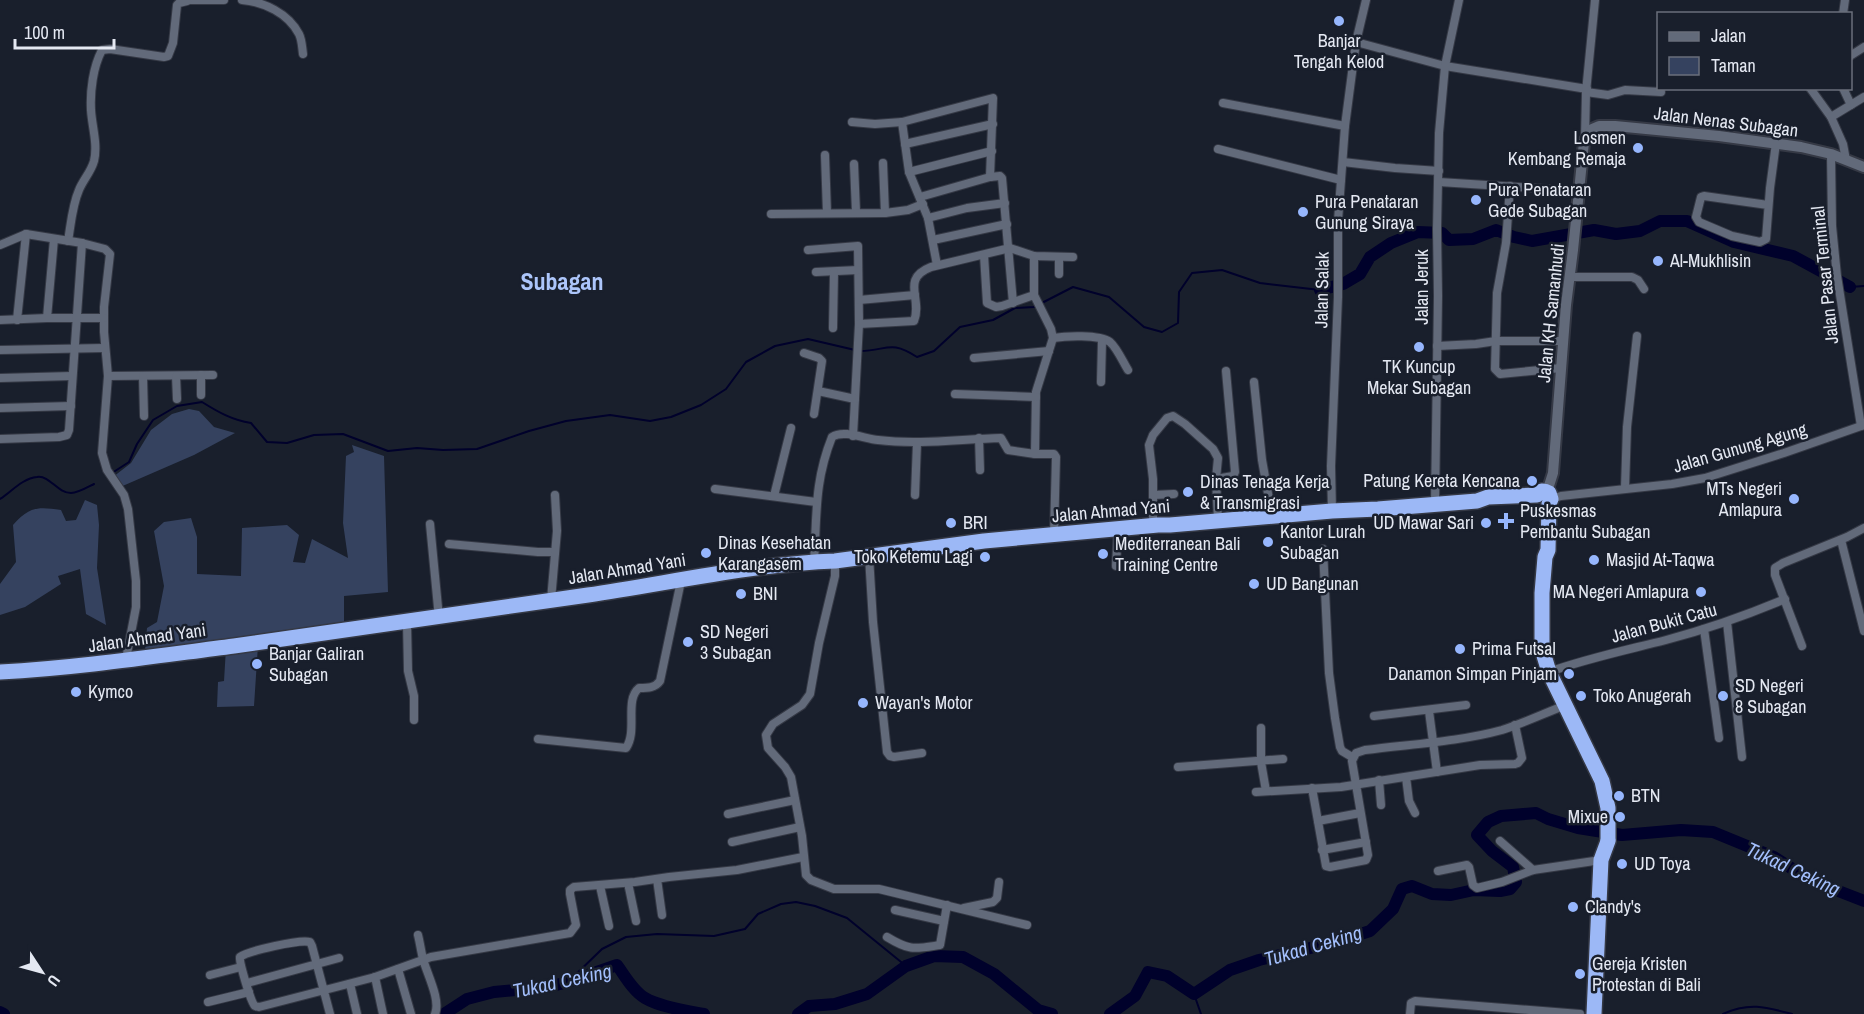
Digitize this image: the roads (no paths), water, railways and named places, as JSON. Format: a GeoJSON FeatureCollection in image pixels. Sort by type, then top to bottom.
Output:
{"type":"FeatureCollection","features":[{"type":"Feature","properties":{"kind":"highway","name":"Jalan Ahmad Yani"},"geometry":{"type":"LineString","coordinates":[[0,672],[82,666],[188,653],[439,619],[737,571],[835,561],[974,542],[1332,511],[1477,501],[1489,505],[1544,500]]}},
{"type":"Feature","properties":{"kind":"highway"},"geometry":{"type":"LineString","coordinates":[[1544,500],[1542,551],[1545,557],[1541,638],[1544,658],[1602,781],[1607,799],[1608,840]]}},
{"type":"Feature","properties":{"kind":"highway"},"geometry":{"type":"LineString","coordinates":[[1594,1014],[1601,860],[1608,841],[1602,1014]]}},
{"type":"Feature","properties":{"kind":"main road","name":"Jalan Nenas Subagan"},"geometry":{"type":"LineString","coordinates":[[1586,138],[1592,129],[1599,126],[1719,136],[1801,147],[1831,154],[1864,167]]}},
{"type":"Feature","properties":{"kind":"main road","name":"Jalan KH Samanhudi"},"geometry":{"type":"LineString","coordinates":[[1544,500],[1553,473],[1566,305],[1580,191],[1582,149],[1586,138]]}},
{"type":"Feature","properties":{"kind":"street"},"geometry":{"type":"LineString","coordinates":[[68,241],[77,194],[94,158],[95,142],[91,101],[95,70],[102,50],[168,56],[173,43],[179,3],[187,0],[224,0]]}},
{"type":"Feature","properties":{"kind":"street"},"geometry":{"type":"LineString","coordinates":[[242,0],[257,1],[273,8],[300,35],[303,54]]}},
{"type":"Feature","properties":{"kind":"street","name":"Jalan Salak"},"geometry":{"type":"LineString","coordinates":[[1332,511],[1331,466],[1341,180],[1345,126],[1356,42],[1366,0]]}},
{"type":"Feature","properties":{"kind":"street","name":"Jalan Jeruk"},"geometry":{"type":"LineString","coordinates":[[1435,504],[1440,115],[1445,66],[1459,0]]}},
{"type":"Feature","properties":{"kind":"street"},"geometry":{"type":"LineString","coordinates":[[1586,138],[1587,91],[1595,0]]}},
{"type":"Feature","properties":{"kind":"street"},"geometry":{"type":"LineString","coordinates":[[1356,42],[1445,66],[1587,91],[1608,94],[1625,90],[1661,92]]}},
{"type":"Feature","properties":{"kind":"street"},"geometry":{"type":"LineString","coordinates":[[1811,90],[1831,117],[1843,144],[1846,160]]}},
{"type":"Feature","properties":{"kind":"street"},"geometry":{"type":"LineString","coordinates":[[1844,90],[1851,105]]}},
{"type":"Feature","properties":{"kind":"street"},"geometry":{"type":"LineString","coordinates":[[1831,117],[1864,97]]}},
{"type":"Feature","properties":{"kind":"street"},"geometry":{"type":"LineString","coordinates":[[852,122],[875,124],[902,122],[993,98],[990,177]]}},
{"type":"Feature","properties":{"kind":"street"},"geometry":{"type":"LineString","coordinates":[[1223,103],[1345,126]]}},
{"type":"Feature","properties":{"kind":"street"},"geometry":{"type":"LineString","coordinates":[[902,122],[909,172],[928,218],[937,266]]}},
{"type":"Feature","properties":{"kind":"street"},"geometry":{"type":"LineString","coordinates":[[905,144],[993,124]]}},
{"type":"Feature","properties":{"kind":"street"},"geometry":{"type":"LineString","coordinates":[[1768,205],[1704,196],[1699,200],[1696,217],[1699,222],[1732,236],[1760,242],[1766,239],[1776,143]]}},
{"type":"Feature","properties":{"kind":"street"},"geometry":{"type":"LineString","coordinates":[[1218,149],[1341,180]]}},
{"type":"Feature","properties":{"kind":"street"},"geometry":{"type":"LineString","coordinates":[[909,172],[992,151]]}},
{"type":"Feature","properties":{"kind":"street","name":"Jalan Pasar Terminal"},"geometry":{"type":"LineString","coordinates":[[1831,154],[1832,226],[1837,280],[1863,426]]}},
{"type":"Feature","properties":{"kind":"street"},"geometry":{"type":"LineString","coordinates":[[825,155],[827,213]]}},
{"type":"Feature","properties":{"kind":"street"},"geometry":{"type":"LineString","coordinates":[[1343,162],[1438,171]]}},
{"type":"Feature","properties":{"kind":"street"},"geometry":{"type":"LineString","coordinates":[[883,163],[885,213]]}},
{"type":"Feature","properties":{"kind":"street"},"geometry":{"type":"LineString","coordinates":[[854,164],[856,212]]}},
{"type":"Feature","properties":{"kind":"street"},"geometry":{"type":"LineString","coordinates":[[771,214],[885,213],[908,210],[921,200],[990,177],[1000,176],[1010,249],[1013,303]]}},
{"type":"Feature","properties":{"kind":"street"},"geometry":{"type":"LineString","coordinates":[[1439,182],[1580,191]]}},
{"type":"Feature","properties":{"kind":"street"},"geometry":{"type":"LineString","coordinates":[[1510,186],[1506,243],[1497,292],[1495,369],[1500,374],[1561,368]]}},
{"type":"Feature","properties":{"kind":"street"},"geometry":{"type":"LineString","coordinates":[[928,218],[967,208],[1005,203]]}},
{"type":"Feature","properties":{"kind":"street"},"geometry":{"type":"LineString","coordinates":[[933,240],[1007,224]]}},
{"type":"Feature","properties":{"kind":"street"},"geometry":{"type":"LineString","coordinates":[[17,320],[26,234]]}},
{"type":"Feature","properties":{"kind":"street"},"geometry":{"type":"LineString","coordinates":[[0,245],[26,234],[82,243],[105,249],[110,254],[104,318],[104,348],[108,376],[102,453],[104,463],[124,495],[128,509],[136,581],[136,607],[126,659]]}},
{"type":"Feature","properties":{"kind":"street"},"geometry":{"type":"LineString","coordinates":[[47,318],[54,239]]}},
{"type":"Feature","properties":{"kind":"street"},"geometry":{"type":"LineString","coordinates":[[0,439],[59,437],[67,435],[70,428],[82,243]]}},
{"type":"Feature","properties":{"kind":"street"},"geometry":{"type":"LineString","coordinates":[[808,250],[858,246],[859,324],[853,436]]}},
{"type":"Feature","properties":{"kind":"street"},"geometry":{"type":"LineString","coordinates":[[859,324],[914,321],[916,318],[914,281],[916,276],[920,272],[937,266],[1010,249],[1034,256],[1073,257]]}},
{"type":"Feature","properties":{"kind":"street"},"geometry":{"type":"LineString","coordinates":[[984,255],[987,303],[996,307],[1035,296]]}},
{"type":"Feature","properties":{"kind":"street"},"geometry":{"type":"LineString","coordinates":[[1034,256],[1035,296],[1053,338],[1038,384],[1035,454]]}},
{"type":"Feature","properties":{"kind":"street"},"geometry":{"type":"LineString","coordinates":[[1059,257],[1059,274]]}},
{"type":"Feature","properties":{"kind":"street"},"geometry":{"type":"LineString","coordinates":[[816,272],[858,270]]}},
{"type":"Feature","properties":{"kind":"street"},"geometry":{"type":"LineString","coordinates":[[833,328],[834,272]]}},
{"type":"Feature","properties":{"kind":"street"},"geometry":{"type":"LineString","coordinates":[[1570,277],[1632,278],[1638,280],[1644,289]]}},
{"type":"Feature","properties":{"kind":"street"},"geometry":{"type":"LineString","coordinates":[[859,300],[915,294]]}},
{"type":"Feature","properties":{"kind":"street"},"geometry":{"type":"LineString","coordinates":[[0,320],[104,318]]}},
{"type":"Feature","properties":{"kind":"street"},"geometry":{"type":"LineString","coordinates":[[1053,338],[1065,336],[1102,340],[1112,345],[1128,370]]}},
{"type":"Feature","properties":{"kind":"street"},"geometry":{"type":"LineString","coordinates":[[1625,488],[1627,427],[1637,336]]}},
{"type":"Feature","properties":{"kind":"street"},"geometry":{"type":"LineString","coordinates":[[1101,382],[1102,340]]}},
{"type":"Feature","properties":{"kind":"street"},"geometry":{"type":"LineString","coordinates":[[1437,346],[1496,341],[1564,341]]}},
{"type":"Feature","properties":{"kind":"street"},"geometry":{"type":"LineString","coordinates":[[0,350],[104,348]]}},
{"type":"Feature","properties":{"kind":"street"},"geometry":{"type":"LineString","coordinates":[[974,358],[1049,351]]}},
{"type":"Feature","properties":{"kind":"street"},"geometry":{"type":"LineString","coordinates":[[804,353],[821,360],[814,414]]}},
{"type":"Feature","properties":{"kind":"street"},"geometry":{"type":"LineString","coordinates":[[1216,479],[1235,475],[1226,371]]}},
{"type":"Feature","properties":{"kind":"street"},"geometry":{"type":"LineString","coordinates":[[0,378],[72,375]]}},
{"type":"Feature","properties":{"kind":"street"},"geometry":{"type":"LineString","coordinates":[[201,375],[201,395]]}},
{"type":"Feature","properties":{"kind":"street"},"geometry":{"type":"LineString","coordinates":[[108,376],[213,375]]}},
{"type":"Feature","properties":{"kind":"street"},"geometry":{"type":"LineString","coordinates":[[143,376],[144,416]]}},
{"type":"Feature","properties":{"kind":"street"},"geometry":{"type":"LineString","coordinates":[[176,376],[177,399]]}},
{"type":"Feature","properties":{"kind":"street"},"geometry":{"type":"LineString","coordinates":[[1254,382],[1262,460],[1272,516]]}},
{"type":"Feature","properties":{"kind":"street"},"geometry":{"type":"LineString","coordinates":[[818,391],[855,399]]}},
{"type":"Feature","properties":{"kind":"street"},"geometry":{"type":"LineString","coordinates":[[956,394],[1036,397]]}},
{"type":"Feature","properties":{"kind":"street"},"geometry":{"type":"LineString","coordinates":[[0,408],[71,406]]}},
{"type":"Feature","properties":{"kind":"street"},"geometry":{"type":"LineString","coordinates":[[1153,525],[1154,495],[1149,445],[1153,435],[1170,417],[1175,417],[1185,424],[1216,453],[1218,458],[1216,479],[1218,520]]}},
{"type":"Feature","properties":{"kind":"street","name":"Jalan Gunung Agung"},"geometry":{"type":"LineString","coordinates":[[1544,500],[1705,478],[1863,426]]}},
{"type":"Feature","properties":{"kind":"street"},"geometry":{"type":"LineString","coordinates":[[774,496],[791,428]]}},
{"type":"Feature","properties":{"kind":"street"},"geometry":{"type":"LineString","coordinates":[[814,562],[816,502],[821,475],[832,437],[839,434],[875,440],[917,443],[1001,438],[1008,450],[1054,454],[1056,457],[1054,535]]}},
{"type":"Feature","properties":{"kind":"street"},"geometry":{"type":"LineString","coordinates":[[979,438],[980,470]]}},
{"type":"Feature","properties":{"kind":"street"},"geometry":{"type":"LineString","coordinates":[[915,495],[917,443]]}},
{"type":"Feature","properties":{"kind":"street"},"geometry":{"type":"LineString","coordinates":[[715,489],[816,502]]}},
{"type":"Feature","properties":{"kind":"street"},"geometry":{"type":"LineString","coordinates":[[1154,495],[1173,494]]}},
{"type":"Feature","properties":{"kind":"street"},"geometry":{"type":"LineString","coordinates":[[551,600],[557,531],[555,495]]}},
{"type":"Feature","properties":{"kind":"street"},"geometry":{"type":"LineString","coordinates":[[430,524],[439,619]]}},
{"type":"Feature","properties":{"kind":"street"},"geometry":{"type":"LineString","coordinates":[[1116,566],[1118,528]]}},
{"type":"Feature","properties":{"kind":"street"},"geometry":{"type":"LineString","coordinates":[[1802,645],[1775,575],[1775,568],[1864,528]]}},
{"type":"Feature","properties":{"kind":"street"},"geometry":{"type":"LineString","coordinates":[[1841,540],[1864,631]]}},
{"type":"Feature","properties":{"kind":"street"},"geometry":{"type":"LineString","coordinates":[[449,544],[555,552]]}},
{"type":"Feature","properties":{"kind":"street"},"geometry":{"type":"LineString","coordinates":[[1323,549],[1329,673],[1339,742],[1342,751],[1352,757]]}},
{"type":"Feature","properties":{"kind":"street"},"geometry":{"type":"LineString","coordinates":[[869,556],[873,622],[887,752],[894,757],[922,753]]}},
{"type":"Feature","properties":{"kind":"street"},"geometry":{"type":"LineString","coordinates":[[835,561],[835,576],[810,694],[802,705],[773,724],[766,735],[768,748],[791,777],[806,875],[811,880],[834,889],[879,889],[1028,925]]}},
{"type":"Feature","properties":{"kind":"street"},"geometry":{"type":"LineString","coordinates":[[538,739],[626,748],[631,734],[633,696],[639,688],[652,687],[660,681],[681,581]]}},
{"type":"Feature","properties":{"kind":"street","name":"Jalan Bukit Catu"},"geometry":{"type":"LineString","coordinates":[[1549,672],[1727,622],[1785,599]]}},
{"type":"Feature","properties":{"kind":"street"},"geometry":{"type":"LineString","coordinates":[[406,622],[408,671],[414,696],[414,720]]}},
{"type":"Feature","properties":{"kind":"street"},"geometry":{"type":"LineString","coordinates":[[1727,622],[1742,757]]}},
{"type":"Feature","properties":{"kind":"street"},"geometry":{"type":"LineString","coordinates":[[1704,628],[1719,738]]}},
{"type":"Feature","properties":{"kind":"street"},"geometry":{"type":"LineString","coordinates":[[1374,716],[1466,705]]}},
{"type":"Feature","properties":{"kind":"street"},"geometry":{"type":"LineString","coordinates":[[1352,757],[1365,750],[1491,732],[1566,705]]}},
{"type":"Feature","properties":{"kind":"street"},"geometry":{"type":"LineString","coordinates":[[1430,711],[1437,772]]}},
{"type":"Feature","properties":{"kind":"street"},"geometry":{"type":"LineString","coordinates":[[1256,792],[1355,784],[1480,765],[1518,763],[1522,754],[1515,725]]}},
{"type":"Feature","properties":{"kind":"street"},"geometry":{"type":"LineString","coordinates":[[1261,728],[1261,762],[1266,790]]}},
{"type":"Feature","properties":{"kind":"street"},"geometry":{"type":"LineString","coordinates":[[1312,788],[1325,864],[1330,867],[1367,859],[1352,757]]}},
{"type":"Feature","properties":{"kind":"street"},"geometry":{"type":"LineString","coordinates":[[1178,768],[1283,759]]}},
{"type":"Feature","properties":{"kind":"street"},"geometry":{"type":"LineString","coordinates":[[1406,777],[1409,801],[1415,813]]}},
{"type":"Feature","properties":{"kind":"street"},"geometry":{"type":"LineString","coordinates":[[1379,780],[1381,805]]}},
{"type":"Feature","properties":{"kind":"street"},"geometry":{"type":"LineString","coordinates":[[728,814],[795,800]]}},
{"type":"Feature","properties":{"kind":"street"},"geometry":{"type":"LineString","coordinates":[[1318,821],[1360,813]]}},
{"type":"Feature","properties":{"kind":"street"},"geometry":{"type":"LineString","coordinates":[[732,842],[800,827]]}},
{"type":"Feature","properties":{"kind":"street"},"geometry":{"type":"LineString","coordinates":[[1500,840],[1533,870]]}},
{"type":"Feature","properties":{"kind":"street"},"geometry":{"type":"LineString","coordinates":[[1322,850],[1366,842]]}},
{"type":"Feature","properties":{"kind":"street"},"geometry":{"type":"LineString","coordinates":[[330,1014],[325,990],[310,942],[305,941],[243,954],[239,959],[253,1005],[260,1007],[325,990],[350,984],[375,977],[423,960],[456,952],[570,933],[576,925],[570,890],[574,887],[737,870],[803,857]]}},
{"type":"Feature","properties":{"kind":"street"},"geometry":{"type":"LineString","coordinates":[[1438,871],[1464,864],[1469,867],[1474,887],[1481,888],[1533,870],[1601,860]]}},
{"type":"Feature","properties":{"kind":"street"},"geometry":{"type":"LineString","coordinates":[[657,879],[662,915]]}},
{"type":"Feature","properties":{"kind":"street"},"geometry":{"type":"LineString","coordinates":[[962,909],[993,902],[997,898],[999,882]]}},
{"type":"Feature","properties":{"kind":"street"},"geometry":{"type":"LineString","coordinates":[[628,883],[636,921]]}},
{"type":"Feature","properties":{"kind":"street"},"geometry":{"type":"LineString","coordinates":[[600,886],[609,926]]}},
{"type":"Feature","properties":{"kind":"street"},"geometry":{"type":"LineString","coordinates":[[887,937],[902,946],[913,949],[940,945],[947,905]]}},
{"type":"Feature","properties":{"kind":"street"},"geometry":{"type":"LineString","coordinates":[[895,910],[944,921]]}},
{"type":"Feature","properties":{"kind":"street"},"geometry":{"type":"LineString","coordinates":[[418,935],[436,1002],[435,1014]]}},
{"type":"Feature","properties":{"kind":"street"},"geometry":{"type":"LineString","coordinates":[[208,1002],[339,958]]}},
{"type":"Feature","properties":{"kind":"street"},"geometry":{"type":"LineString","coordinates":[[210,975],[241,967]]}},
{"type":"Feature","properties":{"kind":"street"},"geometry":{"type":"LineString","coordinates":[[399,969],[411,1014]]}},
{"type":"Feature","properties":{"kind":"street"},"geometry":{"type":"LineString","coordinates":[[375,977],[383,1014]]}},
{"type":"Feature","properties":{"kind":"street"},"geometry":{"type":"LineString","coordinates":[[350,984],[357,1014]]}},
{"type":"Feature","properties":{"kind":"street"},"geometry":{"type":"LineString","coordinates":[[1410,1014],[1413,1001],[1580,1014]]}},
{"type":"Feature","properties":{"kind":"street"},"geometry":{"type":"LineString","coordinates":[[1451,1014],[1452,1005]]}},
{"type":"Feature","properties":{"kind":"waterway"},"geometry":{"type":"LineString","coordinates":[[1320,290],[1343,284],[1360,274],[1370,257],[1391,243],[1418,232],[1442,233],[1449,240],[1473,239],[1496,230],[1532,241],[1594,230],[1616,234],[1640,231],[1660,221],[1687,221],[1734,242],[1793,256],[1850,287]]}},
{"type":"Feature","properties":{"kind":"waterway"},"geometry":{"type":"LineString","coordinates":[[860,351],[894,347],[917,357],[934,351],[960,327],[993,320],[1015,308],[1034,307],[1073,287],[1109,297],[1144,327],[1162,332],[1178,323],[1179,292],[1192,273],[1222,270],[1260,283],[1320,290]]}},
{"type":"Feature","properties":{"kind":"waterway"},"geometry":{"type":"LineString","coordinates":[[1850,287],[1864,286]]}},
{"type":"Feature","properties":{"kind":"waterway"},"geometry":{"type":"LineString","coordinates":[[112,473],[129,462],[137,444],[153,420],[177,406],[202,402],[225,415],[251,423],[267,442],[287,443],[314,435],[343,434],[388,451],[417,448],[477,449],[566,421],[610,415],[650,421],[671,417],[701,405],[726,389],[746,362],[775,346],[808,339],[855,350]]}},
{"type":"Feature","properties":{"kind":"waterway"},"geometry":{"type":"LineString","coordinates":[[0,499],[22,483],[37,477],[42,477],[71,493],[94,484]]}},
{"type":"Feature","properties":{"kind":"waterway","name":"Tukad Ceking"},"geometry":{"type":"LineString","coordinates":[[1110,1014],[1135,996],[1148,972],[1167,976],[1194,994],[1230,970],[1259,960],[1336,942],[1370,931],[1393,909],[1402,889],[1412,886],[1432,894],[1451,895],[1474,890],[1510,889],[1516,882],[1513,867],[1492,851],[1477,835],[1488,822],[1501,816],[1536,813],[1578,828],[1622,835],[1681,830],[1713,832],[1774,857],[1810,880],[1864,901]]}},
{"type":"Feature","properties":{"kind":"waterway"},"geometry":{"type":"LineString","coordinates":[[568,982],[602,949],[626,937],[657,934],[714,936],[745,929],[758,914],[781,904],[796,902],[815,906],[847,918],[906,966]]}},
{"type":"Feature","properties":{"kind":"waterway","name":"Tukad Ceking"},"geometry":{"type":"LineString","coordinates":[[798,1014],[809,1006],[835,1004],[867,994],[906,966],[934,956],[963,957],[994,974],[1038,1010],[1052,1014]]}},
{"type":"Feature","properties":{"kind":"waterway","name":"Tukad Ceking"},"geometry":{"type":"LineString","coordinates":[[444,1014],[467,999],[494,992],[548,987],[617,965],[633,987],[645,998],[666,1006],[704,1014]]}},
{"type":"Feature","properties":{"kind":"waterway"},"geometry":{"type":"LineString","coordinates":[[1194,994],[1201,1014]]}},
{"type":"Feature","properties":{"kind":"waterway"},"geometry":{"type":"LineString","coordinates":[[1723,1014],[1749,1007],[1774,1009],[1792,1014]]}},
{"type":"Feature","properties":{"kind":"waterway","name":"Tukad Ceking"},"geometry":{"type":"LineString","coordinates":[[0,1012],[4,1014]]}},
{"type":"Feature","properties":{"kind":"place","name":"Banjar Tengah Kelod"},"geometry":{"type":"Point","coordinates":[1339,21]}},
{"type":"Feature","properties":{"kind":"place","name":"Losmen Kembang Remaja"},"geometry":{"type":"Point","coordinates":[1638,148]}},
{"type":"Feature","properties":{"kind":"place","name":"Pura Penataran Gede Subagan"},"geometry":{"type":"Point","coordinates":[1476,200]}},
{"type":"Feature","properties":{"kind":"place","name":"Pura Penataran Gunung Siraya"},"geometry":{"type":"Point","coordinates":[1303,212]}},
{"type":"Feature","properties":{"kind":"place","name":"Al-Mukhlisin"},"geometry":{"type":"Point","coordinates":[1658,261]}},
{"type":"Feature","properties":{"kind":"place","name":"TK Kuncup Mekar Subagan"},"geometry":{"type":"Point","coordinates":[1419,347]}},
{"type":"Feature","properties":{"kind":"place","name":"Patung Kereta Kencana"},"geometry":{"type":"Point","coordinates":[1532,481]}},
{"type":"Feature","properties":{"kind":"place","name":"Dinas Tenaga Kerja & Transmigrasi"},"geometry":{"type":"Point","coordinates":[1188,492]}},
{"type":"Feature","properties":{"kind":"place","name":"MTs Negeri Amlapura"},"geometry":{"type":"Point","coordinates":[1794,499]}},
{"type":"Feature","properties":{"kind":"place","name":"Puskesmas Pembantu Subagan"},"geometry":{"type":"Point","coordinates":[1506,521]}},
{"type":"Feature","properties":{"kind":"place","name":"BRI"},"geometry":{"type":"Point","coordinates":[951,523]}},
{"type":"Feature","properties":{"kind":"place","name":"UD Mawar Sari"},"geometry":{"type":"Point","coordinates":[1486,523]}},
{"type":"Feature","properties":{"kind":"place","name":"Kantor Lurah Subagan"},"geometry":{"type":"Point","coordinates":[1268,542]}},
{"type":"Feature","properties":{"kind":"place","name":"Dinas Kesehatan Karangasem"},"geometry":{"type":"Point","coordinates":[706,553]}},
{"type":"Feature","properties":{"kind":"place","name":"Mediterranean Bali Training Centre"},"geometry":{"type":"Point","coordinates":[1103,554]}},
{"type":"Feature","properties":{"kind":"place","name":"Toko Ketemu Lagi"},"geometry":{"type":"Point","coordinates":[985,557]}},
{"type":"Feature","properties":{"kind":"place","name":"Masjid At-Taqwa"},"geometry":{"type":"Point","coordinates":[1594,560]}},
{"type":"Feature","properties":{"kind":"place","name":"UD Bangunan"},"geometry":{"type":"Point","coordinates":[1254,584]}},
{"type":"Feature","properties":{"kind":"place","name":"MA Negeri Amlapura"},"geometry":{"type":"Point","coordinates":[1701,592]}},
{"type":"Feature","properties":{"kind":"place","name":"BNI"},"geometry":{"type":"Point","coordinates":[741,594]}},
{"type":"Feature","properties":{"kind":"place","name":"SD Negeri 3 Subagan"},"geometry":{"type":"Point","coordinates":[688,642]}},
{"type":"Feature","properties":{"kind":"place","name":"Prima Futsal"},"geometry":{"type":"Point","coordinates":[1460,649]}},
{"type":"Feature","properties":{"kind":"place","name":"Banjar Galiran Subagan"},"geometry":{"type":"Point","coordinates":[257,664]}},
{"type":"Feature","properties":{"kind":"place","name":"Danamon Simpan Pinjam"},"geometry":{"type":"Point","coordinates":[1569,674]}},
{"type":"Feature","properties":{"kind":"place","name":"Kymco"},"geometry":{"type":"Point","coordinates":[76,692]}},
{"type":"Feature","properties":{"kind":"place","name":"Toko Anugerah"},"geometry":{"type":"Point","coordinates":[1581,696]}},
{"type":"Feature","properties":{"kind":"place","name":"SD Negeri 8 Subagan"},"geometry":{"type":"Point","coordinates":[1723,696]}},
{"type":"Feature","properties":{"kind":"place","name":"Wayan's Motor"},"geometry":{"type":"Point","coordinates":[863,703]}},
{"type":"Feature","properties":{"kind":"place","name":"BTN"},"geometry":{"type":"Point","coordinates":[1619,796]}},
{"type":"Feature","properties":{"kind":"place","name":"Mixue"},"geometry":{"type":"Point","coordinates":[1620,817]}},
{"type":"Feature","properties":{"kind":"place","name":"UD Toya"},"geometry":{"type":"Point","coordinates":[1622,864]}},
{"type":"Feature","properties":{"kind":"place","name":"Clandy's"},"geometry":{"type":"Point","coordinates":[1573,907]}},
{"type":"Feature","properties":{"kind":"place","name":"Gereja Kristen Protestan di Bali"},"geometry":{"type":"Point","coordinates":[1580,974]}},
{"type":"Feature","properties":{"kind":"district","name":"Subagan"},"geometry":{"type":"Point","coordinates":[562,282]}}]}
